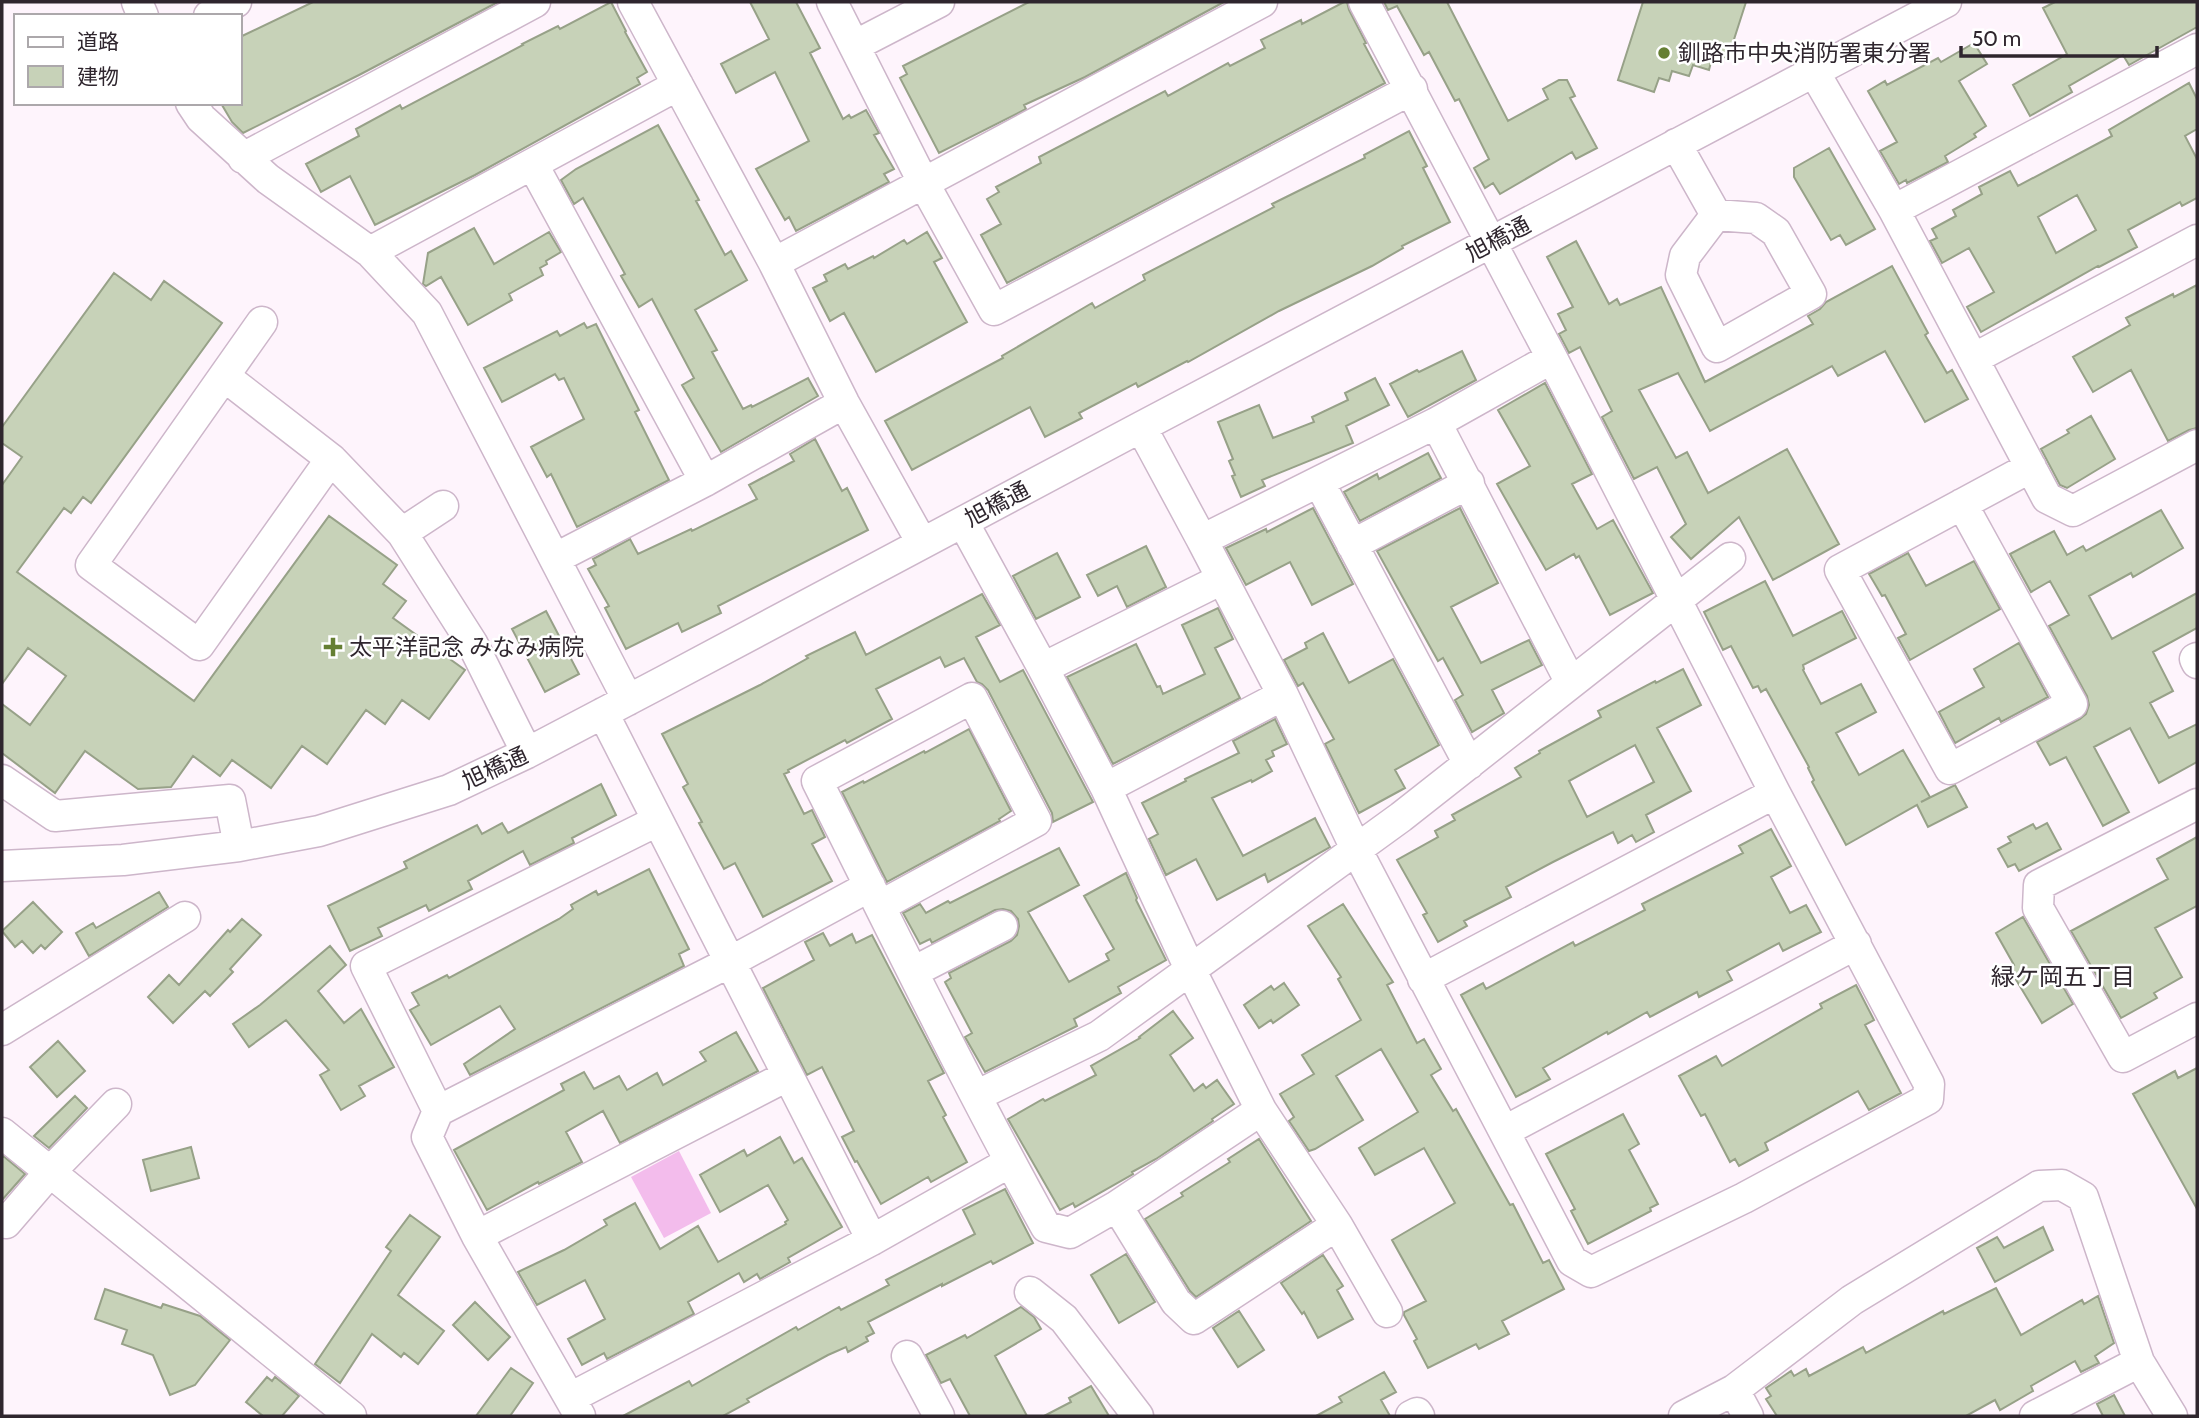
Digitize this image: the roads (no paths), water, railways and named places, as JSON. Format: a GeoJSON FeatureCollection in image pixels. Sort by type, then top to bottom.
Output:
{"type":"FeatureCollection","features":[{"type":"Feature","properties":{"kind":"street"},"geometry":{"type":"LineString","coordinates":[[213,14],[236,2]]}},
{"type":"Feature","properties":{"kind":"street"},"geometry":{"type":"LineString","coordinates":[[243,159],[536,2]]}},
{"type":"Feature","properties":{"kind":"street"},"geometry":{"type":"LineString","coordinates":[[633,2],[774,263],[844,402],[922,543]]}},
{"type":"Feature","properties":{"kind":"street"},"geometry":{"type":"LineString","coordinates":[[832,2],[923,182],[994,310],[1412,89]]}},
{"type":"Feature","properties":{"kind":"street"},"geometry":{"type":"LineString","coordinates":[[856,45],[939,2]]}},
{"type":"Feature","properties":{"kind":"street"},"geometry":{"type":"LineString","coordinates":[[774,263],[1262,2]]}},
{"type":"Feature","properties":{"kind":"street"},"geometry":{"type":"LineString","coordinates":[[1141,427],[1283,695],[1356,849],[1572,1261],[1591,1272],[1744,1198],[1927,1099],[1929,1084],[1775,793],[1412,89],[1364,2]]}},
{"type":"Feature","properties":{"kind":"street","name":"旭橋通"},"geometry":{"type":"LineString","coordinates":[[2,866],[123,860],[239,846],[319,831],[449,790],[615,707],[1813,70],[1946,2]]}},
{"type":"Feature","properties":{"kind":"street"},"geometry":{"type":"LineString","coordinates":[[1894,210],[2197,49]]}},
{"type":"Feature","properties":{"kind":"street"},"geometry":{"type":"LineString","coordinates":[[1813,70],[1894,210],[2047,498],[2073,511],[2197,445]]}},
{"type":"Feature","properties":{"kind":"street"},"geometry":{"type":"LineString","coordinates":[[370,252],[678,85]]}},
{"type":"Feature","properties":{"kind":"street"},"geometry":{"type":"LineString","coordinates":[[192,105],[201,118],[243,159],[370,252],[427,313],[556,558],[657,821],[872,1240]]}},
{"type":"Feature","properties":{"kind":"street"},"geometry":{"type":"LineString","coordinates":[[1676,144],[1716,215]]}},
{"type":"Feature","properties":{"kind":"street"},"geometry":{"type":"LineString","coordinates":[[533,164],[705,481]]}},
{"type":"Feature","properties":{"kind":"street"},"geometry":{"type":"LineString","coordinates":[[1716,215],[1756,218],[1776,232],[1811,294],[1717,347],[1681,275],[1685,256],[1716,215]]}},
{"type":"Feature","properties":{"kind":"street"},"geometry":{"type":"LineString","coordinates":[[1973,359],[2197,240]]}},
{"type":"Feature","properties":{"kind":"street"},"geometry":{"type":"LineString","coordinates":[[262,322],[91,565],[199,645],[331,459]]}},
{"type":"Feature","properties":{"kind":"street"},"geometry":{"type":"LineString","coordinates":[[1202,540],[1436,423],[1552,358]]}},
{"type":"Feature","properties":{"kind":"street"},"geometry":{"type":"LineString","coordinates":[[224,376],[331,459],[402,533],[472,643],[527,753]]}},
{"type":"Feature","properties":{"kind":"street"},"geometry":{"type":"LineString","coordinates":[[556,558],[705,481],[844,402]]}},
{"type":"Feature","properties":{"kind":"street"},"geometry":{"type":"LineString","coordinates":[[1436,423],[1571,683]]}},
{"type":"Feature","properties":{"kind":"street"},"geometry":{"type":"LineString","coordinates":[[1962,504],[2072,704],[1950,769],[1840,570],[1962,504],[2031,467]]}},
{"type":"Feature","properties":{"kind":"street"},"geometry":{"type":"LineString","coordinates":[[1319,482],[1469,764]]}},
{"type":"Feature","properties":{"kind":"street"},"geometry":{"type":"LineString","coordinates":[[1352,545],[1469,483]]}},
{"type":"Feature","properties":{"kind":"street"},"geometry":{"type":"LineString","coordinates":[[402,533],[443,506]]}},
{"type":"Feature","properties":{"kind":"street"},"geometry":{"type":"LineString","coordinates":[[963,522],[1106,788],[1190,970],[1261,1110],[1337,1225],[1387,1312]]}},
{"type":"Feature","properties":{"kind":"street"},"geometry":{"type":"LineString","coordinates":[[976,1096],[1099,1036],[1401,817],[1730,558]]}},
{"type":"Feature","properties":{"kind":"street"},"geometry":{"type":"LineString","coordinates":[[1043,668],[1222,579]]}},
{"type":"Feature","properties":{"kind":"street"},"geometry":{"type":"LineString","coordinates":[[1106,788],[1283,695]]}},
{"type":"Feature","properties":{"kind":"street"},"geometry":{"type":"LineString","coordinates":[[1010,1162],[575,1407],[477,1236],[427,1137],[438,1111],[730,962],[875,896],[1036,821],[972,698],[817,780],[875,896],[913,972],[976,1096],[1046,1227],[1070,1233],[1117,1206],[1261,1110]]}},
{"type":"Feature","properties":{"kind":"street"},"geometry":{"type":"LineString","coordinates":[[2,780],[55,817],[230,800],[239,846]]}},
{"type":"Feature","properties":{"kind":"street"},"geometry":{"type":"LineString","coordinates":[[1423,979],[1775,793]]}},
{"type":"Feature","properties":{"kind":"street"},"geometry":{"type":"LineString","coordinates":[[2197,804],[2039,885],[2038,908],[2123,1057],[2197,1018]]}},
{"type":"Feature","properties":{"kind":"street"},"geometry":{"type":"LineString","coordinates":[[438,1111],[366,966],[657,821]]}},
{"type":"Feature","properties":{"kind":"street"},"geometry":{"type":"LineString","coordinates":[[2,1030],[185,917]]}},
{"type":"Feature","properties":{"kind":"street"},"geometry":{"type":"LineString","coordinates":[[913,972],[1002,926]]}},
{"type":"Feature","properties":{"kind":"street"},"geometry":{"type":"LineString","coordinates":[[1505,1131],[1856,944]]}},
{"type":"Feature","properties":{"kind":"street"},"geometry":{"type":"LineString","coordinates":[[477,1236],[787,1076]]}},
{"type":"Feature","properties":{"kind":"street"},"geometry":{"type":"LineString","coordinates":[[6,1223],[116,1104]]}},
{"type":"Feature","properties":{"kind":"street"},"geometry":{"type":"LineString","coordinates":[[2,1133],[351,1416]]}},
{"type":"Feature","properties":{"kind":"street"},"geometry":{"type":"LineString","coordinates":[[1684,1416],[1734,1390],[1852,1300],[2039,1186],[2062,1185],[2083,1197],[2139,1363],[2172,1416]]}},
{"type":"Feature","properties":{"kind":"street"},"geometry":{"type":"LineString","coordinates":[[1117,1206],[1176,1303],[1194,1319],[1337,1225]]}},
{"type":"Feature","properties":{"kind":"street"},"geometry":{"type":"LineString","coordinates":[[1031,1292],[1065,1319],[1138,1416]]}},
{"type":"Feature","properties":{"kind":"street"},"geometry":{"type":"LineString","coordinates":[[907,1356],[939,1416]]}},
{"type":"Feature","properties":{"kind":"street"},"geometry":{"type":"LineString","coordinates":[[2035,1416],[2139,1363]]}},
{"type":"Feature","properties":{"kind":"street"},"geometry":{"type":"LineString","coordinates":[[1734,1390],[1748,1416]]}},
{"type":"Feature","properties":{"kind":"street"},"geometry":{"type":"LineString","coordinates":[[1411,1416],[1417,1413],[1419,1416]]}},
{"type":"Feature","properties":{"kind":"place","name":"釧路市中央消防署東分署"},"geometry":{"type":"Point","coordinates":[1664,53]}},
{"type":"Feature","properties":{"kind":"place","name":"太平洋記念 みなみ病院"},"geometry":{"type":"Point","coordinates":[333,647]}},
{"type":"Feature","properties":{"kind":"district","name":"緑ケ岡五丁目"},"geometry":{"type":"Point","coordinates":[2063,977]}}]}
